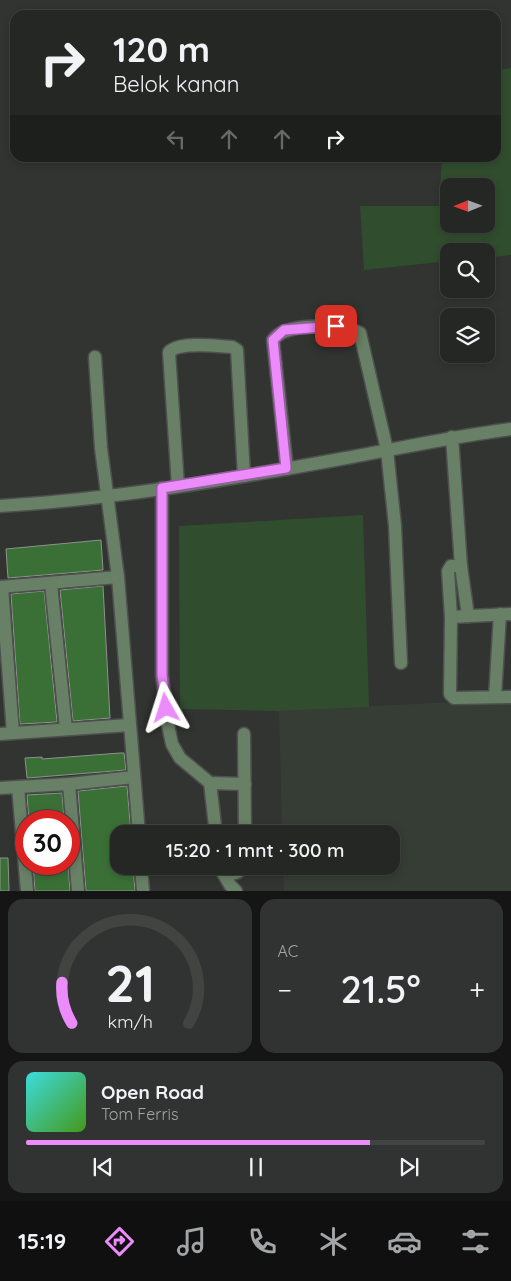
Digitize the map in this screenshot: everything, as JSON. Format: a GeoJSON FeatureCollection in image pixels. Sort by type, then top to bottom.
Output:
{"type":"FeatureCollection","features":[{"type":"Feature","properties":{"kind":"street"},"geometry":{"type":"LineString","coordinates":[[286,468],[273,340],[284,330],[336,326],[351,328],[360,333],[387,450],[395,526],[401,663]]}},
{"type":"Feature","properties":{"kind":"street"},"geometry":{"type":"LineString","coordinates":[[178,486],[169,352],[173,347],[232,347],[237,350],[244,476]]}},
{"type":"Feature","properties":{"kind":"street"},"geometry":{"type":"LineString","coordinates":[[95,357],[101,448],[109,496],[118,577],[138,825]]}},
{"type":"Feature","properties":{"kind":"street"},"geometry":{"type":"LineString","coordinates":[[0,506],[66,502],[178,486],[244,476],[452,437],[511,429]]}},
{"type":"Feature","properties":{"kind":"street"},"geometry":{"type":"LineString","coordinates":[[452,437],[461,566],[468,616]]}},
{"type":"Feature","properties":{"kind":"street"},"geometry":{"type":"LineString","coordinates":[[162,488],[162,675],[172,744],[180,758],[210,782],[245,784]]}},
{"type":"Feature","properties":{"kind":"street"},"geometry":{"type":"LineString","coordinates":[[461,566],[451,566],[448,571],[451,617],[452,697],[511,697]]}},
{"type":"Feature","properties":{"kind":"street"},"geometry":{"type":"LineString","coordinates":[[118,577],[1,587],[6,734],[129,725]]}},
{"type":"Feature","properties":{"kind":"street"},"geometry":{"type":"LineString","coordinates":[[51,584],[66,729]]}},
{"type":"Feature","properties":{"kind":"street"},"geometry":{"type":"LineString","coordinates":[[451,617],[505,614],[495,697]]}},
{"type":"Feature","properties":{"kind":"street"},"geometry":{"type":"LineString","coordinates":[[244,734],[245,825]]}},
{"type":"Feature","properties":{"kind":"street"},"geometry":{"type":"LineString","coordinates":[[0,788],[69,784],[134,777]]}},
{"type":"Feature","properties":{"kind":"street"},"geometry":{"type":"LineString","coordinates":[[210,782],[215,825]]}},
{"type":"Feature","properties":{"kind":"street"},"geometry":{"type":"LineString","coordinates":[[69,784],[78,891]]}},
{"type":"Feature","properties":{"kind":"street"},"geometry":{"type":"LineString","coordinates":[[18,787],[27,891]]}},
{"type":"Feature","properties":{"kind":"street"},"geometry":{"type":"LineString","coordinates":[[142,875],[143,891]]}},
{"type":"Feature","properties":{"kind":"street"},"geometry":{"type":"LineString","coordinates":[[225,875],[236,891]]}},
{"type":"Feature","properties":{"kind":"shaded area"},"geometry":{"type":"Polygon","coordinates":[[[511,699],[511,891],[284,891],[283,875],[400,875],[400,825],[282,825],[279,711],[511,699]]]}},
{"type":"Feature","properties":{"kind":"green space"},"geometry":{"type":"Polygon","coordinates":[[[511,68],[511,255],[495,257],[495,243],[440,243],[440,262],[364,270],[360,206],[439,206],[440,190],[440,233],[495,233],[495,178],[441,178],[442,162],[501,162],[501,69],[511,68]]]}},
{"type":"Feature","properties":{"kind":"green space"},"geometry":{"type":"Polygon","coordinates":[[[363,515],[369,707],[279,711],[180,709],[179,526],[363,515]]]}},
{"type":"Feature","properties":{"kind":"building"},"geometry":{"type":"Polygon","coordinates":[[[101,540],[103,570],[8,578],[6,549],[101,540]]]}},
{"type":"Feature","properties":{"kind":"building"},"geometry":{"type":"Polygon","coordinates":[[[103,586],[110,718],[73,721],[60,590],[103,586]]]}},
{"type":"Feature","properties":{"kind":"building"},"geometry":{"type":"Polygon","coordinates":[[[44,591],[57,722],[20,724],[11,594],[44,591]]]}},
{"type":"Feature","properties":{"kind":"building"},"geometry":{"type":"Polygon","coordinates":[[[124,753],[126,770],[27,778],[25,758],[42,757],[42,759],[124,753]]]}},
{"type":"Feature","properties":{"kind":"building"},"geometry":{"type":"Polygon","coordinates":[[[127,786],[130,825],[110,825],[110,875],[134,875],[135,891],[86,891],[78,791],[127,786]]]}},
{"type":"Feature","properties":{"kind":"building"},"geometry":{"type":"Polygon","coordinates":[[[62,793],[63,810],[28,810],[27,795],[62,793]]]}},
{"type":"Feature","properties":{"kind":"building"},"geometry":{"type":"Polygon","coordinates":[[[0,858],[8,858],[9,891],[0,891],[0,858]]]}},
{"type":"Feature","properties":{"kind":"building"},"geometry":{"type":"Polygon","coordinates":[[[34,875],[69,875],[70,891],[35,891],[34,875]]]}},
{"type":"Feature","properties":{"kind":"route"},"geometry":{"type":"LineString","coordinates":[[166,708],[162,675],[162,488],[286,468],[273,340],[276,335],[284,330],[336,326]]}}]}
